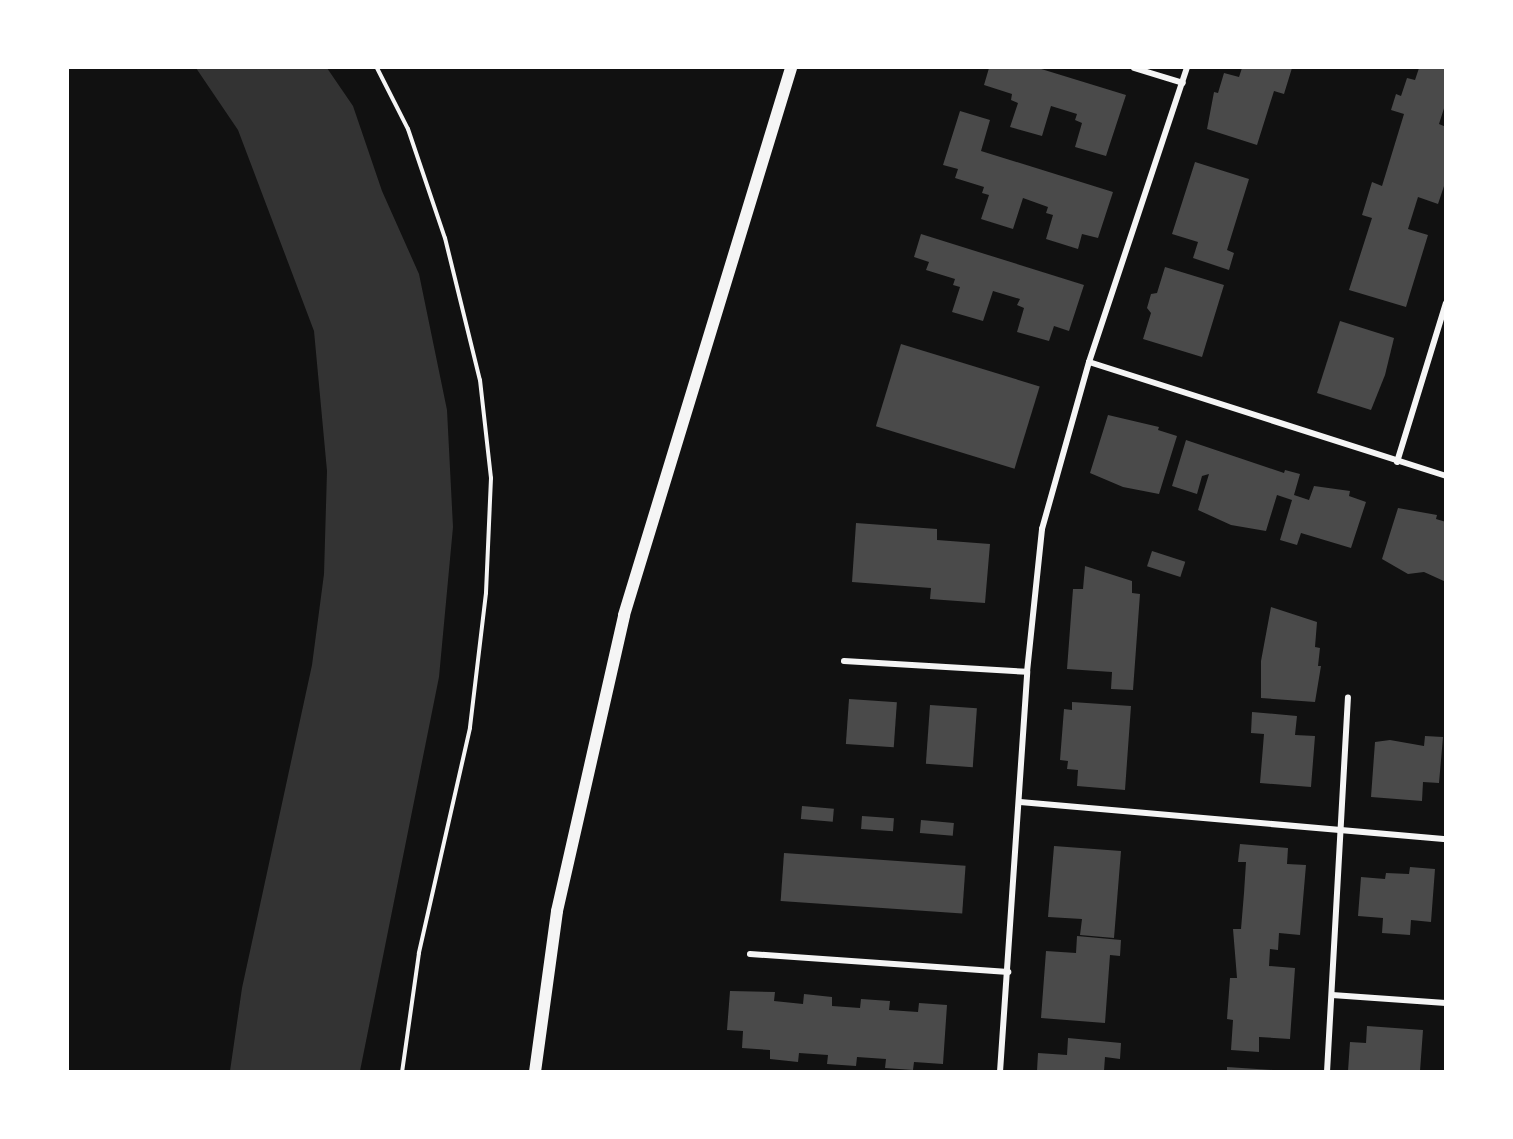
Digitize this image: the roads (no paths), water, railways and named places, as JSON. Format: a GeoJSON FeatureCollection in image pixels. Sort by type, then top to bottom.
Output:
{"type":"FeatureCollection","features":[{"type":"Feature","properties":{"kind":"main road"},"geometry":{"type":"LineString","coordinates":[[535,1071],[557,911],[624,615],[791,68]]}},
{"type":"Feature","properties":{"kind":"street"},"geometry":{"type":"LineString","coordinates":[[1134,68],[1183,83]]}},
{"type":"Feature","properties":{"kind":"street"},"geometry":{"type":"LineString","coordinates":[[1000,1071],[1020,802],[1026,672],[1042,529],[1089,362],[1187,68]]}},
{"type":"Feature","properties":{"kind":"street"},"geometry":{"type":"LineString","coordinates":[[1397,462],[1446,303]]}},
{"type":"Feature","properties":{"kind":"street"},"geometry":{"type":"LineString","coordinates":[[1089,362],[1446,476]]}},
{"type":"Feature","properties":{"kind":"street"},"geometry":{"type":"LineString","coordinates":[[844,661],[1026,672]]}},
{"type":"Feature","properties":{"kind":"street"},"geometry":{"type":"LineString","coordinates":[[1327,1071],[1348,698]]}},
{"type":"Feature","properties":{"kind":"street"},"geometry":{"type":"LineString","coordinates":[[1020,802],[1339,832],[1446,839]]}},
{"type":"Feature","properties":{"kind":"street"},"geometry":{"type":"LineString","coordinates":[[750,954],[1008,972]]}},
{"type":"Feature","properties":{"kind":"street"},"geometry":{"type":"LineString","coordinates":[[1332,995],[1446,1003]]}}]}
